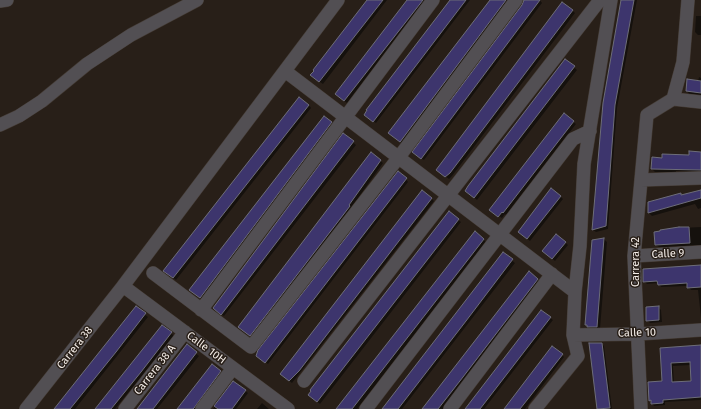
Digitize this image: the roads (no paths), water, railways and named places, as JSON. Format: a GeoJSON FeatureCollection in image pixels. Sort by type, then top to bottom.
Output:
{"type":"FeatureCollection","features":[{"type":"Feature","properties":{"kind":"street"},"geometry":{"type":"LineString","coordinates":[[0,1],[7,0]]}},
{"type":"Feature","properties":{"kind":"street"},"geometry":{"type":"LineString","coordinates":[[0,125],[19,116],[42,101],[87,64],[131,35],[197,0]]}},
{"type":"Feature","properties":{"kind":"street","name":"Carrera 38"},"geometry":{"type":"LineString","coordinates":[[26,409],[123,286],[338,0]]}},
{"type":"Feature","properties":{"kind":"street"},"geometry":{"type":"LineString","coordinates":[[201,310],[433,0]]}},
{"type":"Feature","properties":{"kind":"street"},"geometry":{"type":"LineString","coordinates":[[153,273],[251,347],[399,157],[516,0]]}},
{"type":"Feature","properties":{"kind":"street"},"geometry":{"type":"LineString","coordinates":[[304,381],[600,0]]}},
{"type":"Feature","properties":{"kind":"street"},"geometry":{"type":"LineString","coordinates":[[535,409],[578,356],[573,335],[575,292],[580,246],[584,164],[612,0]]}},
{"type":"Feature","properties":{"kind":"street"},"geometry":{"type":"LineString","coordinates":[[688,0],[683,62],[673,99],[701,102]]}},
{"type":"Feature","properties":{"kind":"street"},"geometry":{"type":"LineString","coordinates":[[285,71],[575,292]]}},
{"type":"Feature","properties":{"kind":"street","name":"Carrera 42"},"geometry":{"type":"LineString","coordinates":[[641,409],[634,256],[647,115],[673,99]]}},
{"type":"Feature","properties":{"kind":"street"},"geometry":{"type":"LineString","coordinates":[[366,409],[573,139],[590,131]]}},
{"type":"Feature","properties":{"kind":"street"},"geometry":{"type":"LineString","coordinates":[[641,180],[701,178]]}},
{"type":"Feature","properties":{"kind":"street","name":"Calle 9"},"geometry":{"type":"LineString","coordinates":[[634,256],[701,252]]}},
{"type":"Feature","properties":{"kind":"street"},"geometry":{"type":"LineString","coordinates":[[450,409],[552,274]]}},
{"type":"Feature","properties":{"kind":"street","name":"Calle 10H"},"geometry":{"type":"LineString","coordinates":[[123,286],[286,408]]}},
{"type":"Feature","properties":{"kind":"street","name":"Calle 10"},"geometry":{"type":"LineString","coordinates":[[573,335],[638,334],[701,330]]}},
{"type":"Feature","properties":{"kind":"street","name":"Carrera 38 A"},"geometry":{"type":"LineString","coordinates":[[125,409],[184,332]]}},
{"type":"Feature","properties":{"kind":"street"},"geometry":{"type":"LineString","coordinates":[[202,409],[233,368]]}}]}
